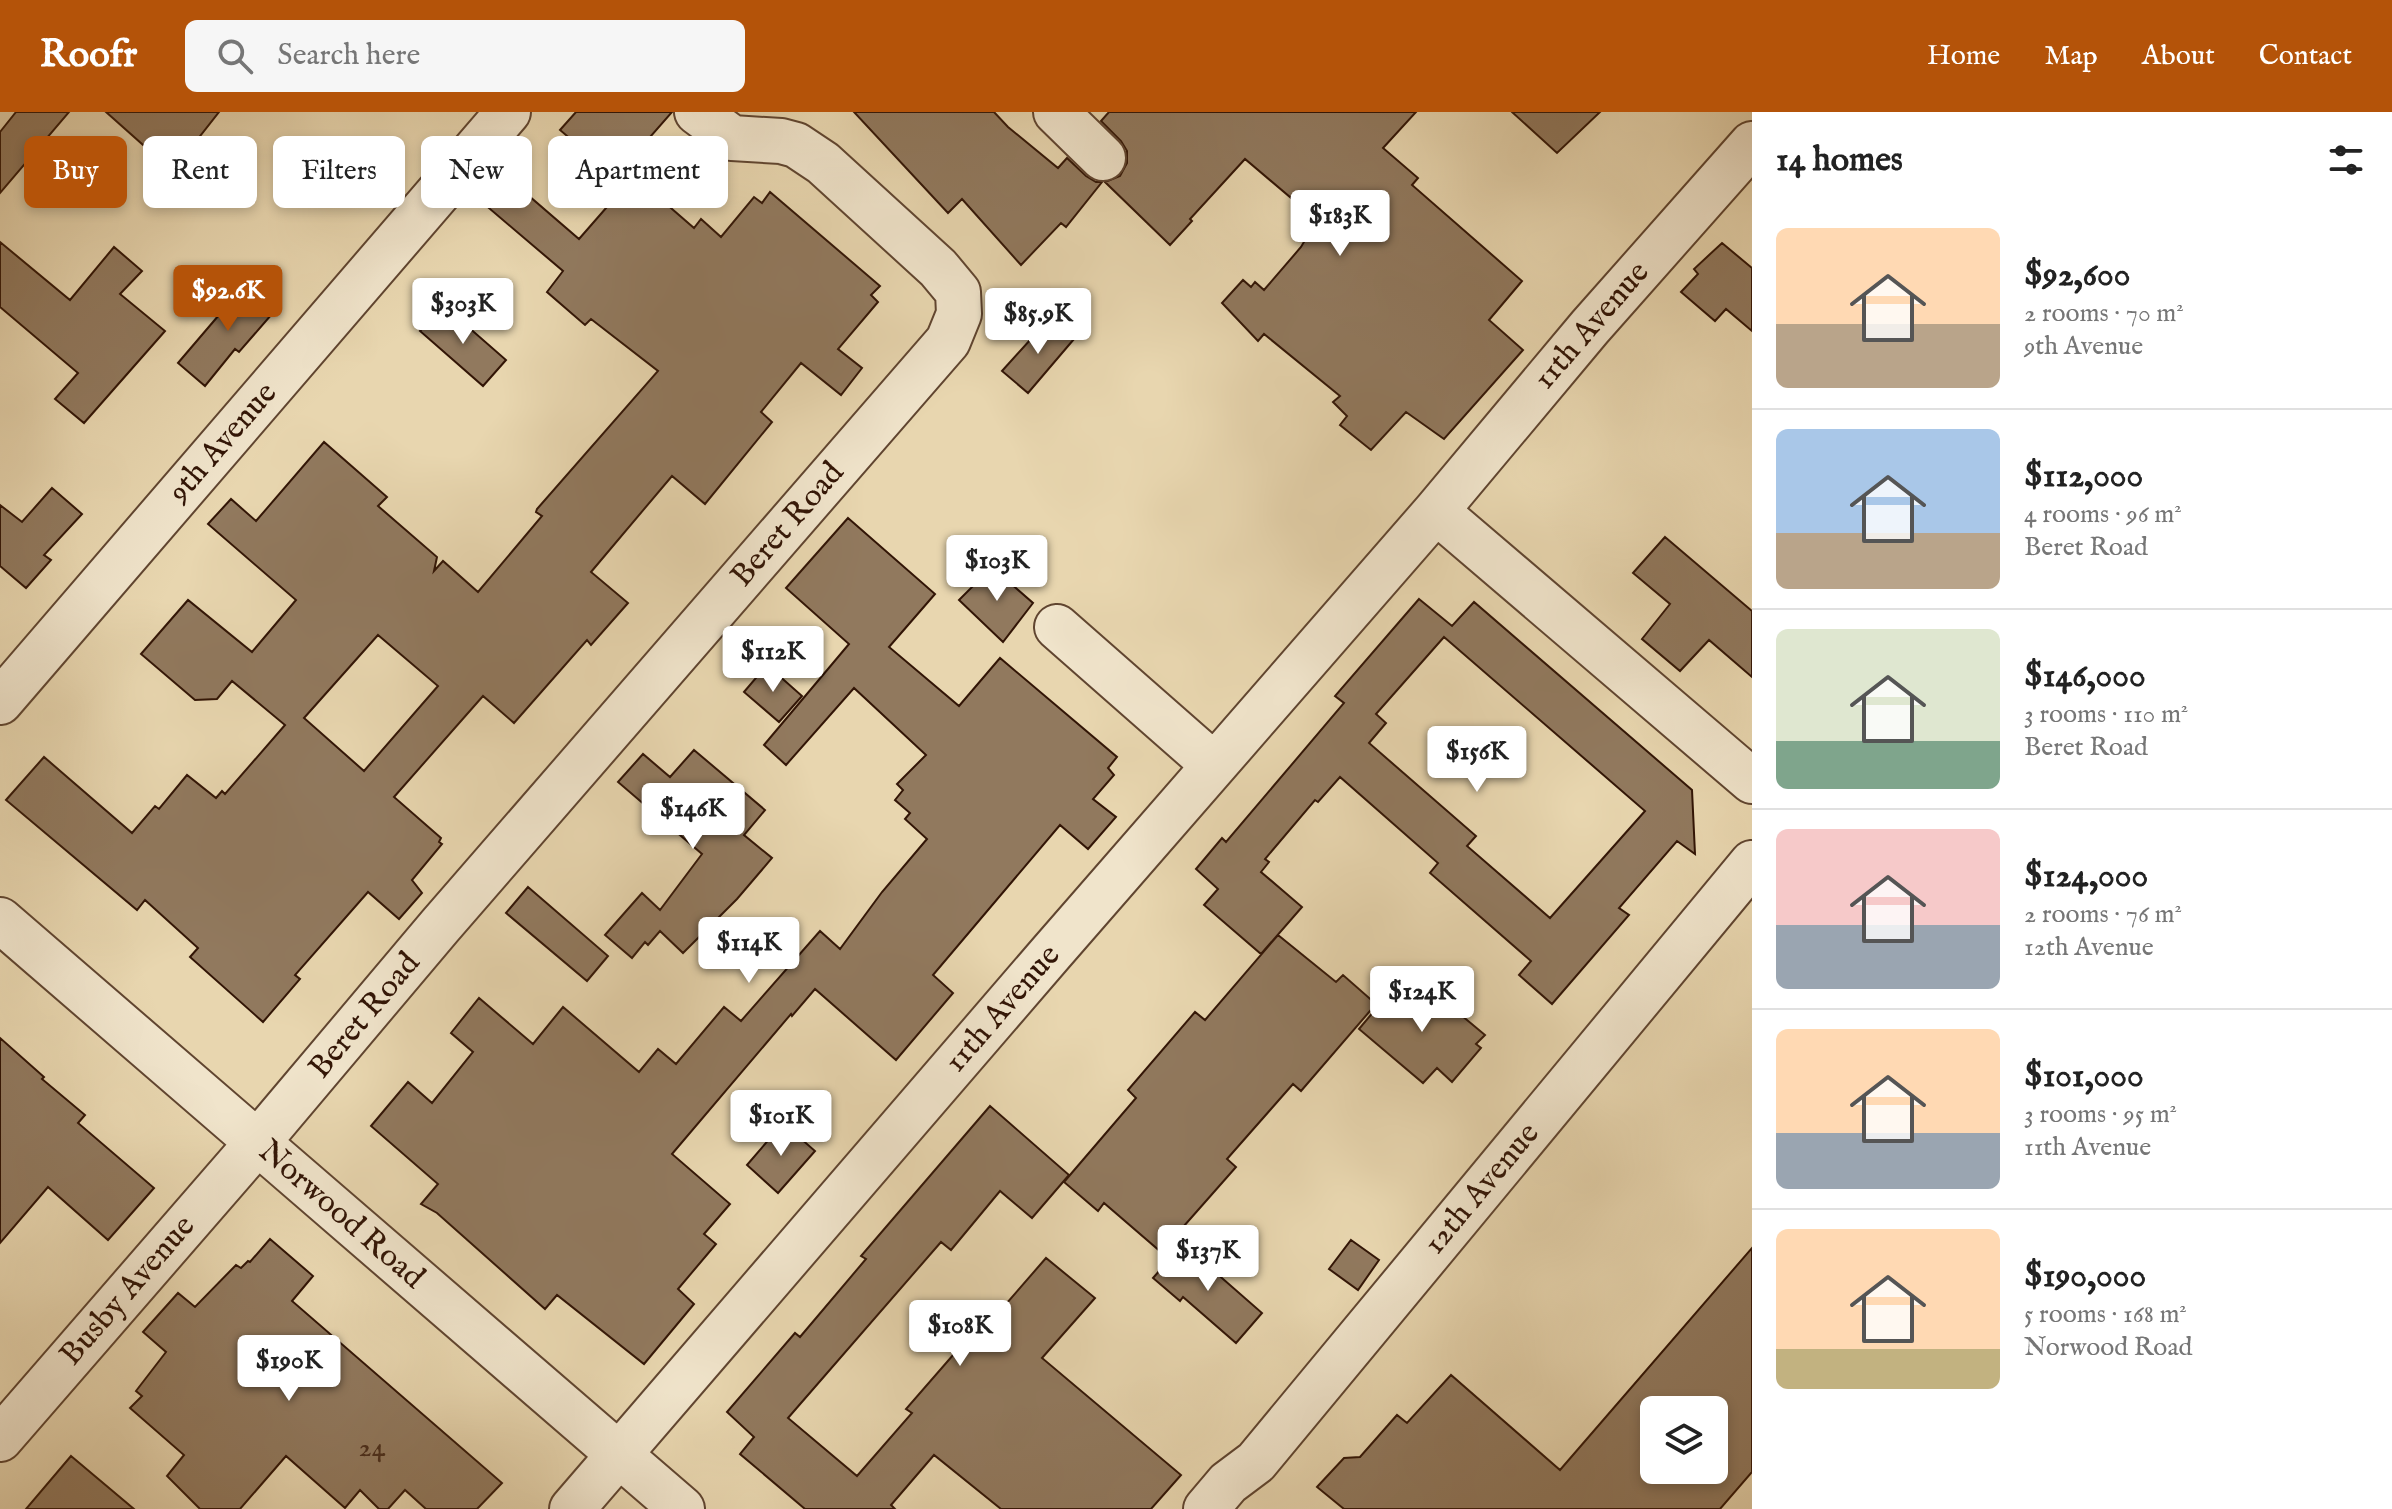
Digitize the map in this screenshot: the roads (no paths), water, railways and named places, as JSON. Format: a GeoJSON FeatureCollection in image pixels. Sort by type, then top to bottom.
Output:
{"type":"FeatureCollection","features":[{"type":"Feature","properties":{"kind":"street","name":"9th Avenue"},"geometry":{"type":"LineString","coordinates":[[0,702],[508,112]]}},
{"type":"Feature","properties":{"kind":"street","name":"Beret Road"},"geometry":{"type":"LineString","coordinates":[[257,1143],[440,926],[948,341],[957,323],[960,305],[958,292],[948,277],[823,163],[796,145],[732,138],[697,112]]}},
{"type":"Feature","properties":{"kind":"street"},"geometry":{"type":"LineString","coordinates":[[1056,112],[1103,158]]}},
{"type":"Feature","properties":{"kind":"street","name":"11th Avenue"},"geometry":{"type":"LineString","coordinates":[[572,1509],[1436,511],[1590,327],[1747,159]]}},
{"type":"Feature","properties":{"kind":"street"},"geometry":{"type":"LineString","coordinates":[[1436,511],[1752,781]]}},
{"type":"Feature","properties":{"kind":"street"},"geometry":{"type":"LineString","coordinates":[[1057,627],[1214,765]]}},
{"type":"Feature","properties":{"kind":"street","name":"12th Avenue"},"geometry":{"type":"LineString","coordinates":[[1206,1509],[1228,1483],[1256,1462],[1752,863]]}},
{"type":"Feature","properties":{"kind":"street","name":"Norwood Road"},"geometry":{"type":"LineString","coordinates":[[0,920],[682,1509]]}},
{"type":"Feature","properties":{"kind":"street","name":"Busby Avenue"},"geometry":{"type":"LineString","coordinates":[[0,1439],[257,1143]]}}]}
